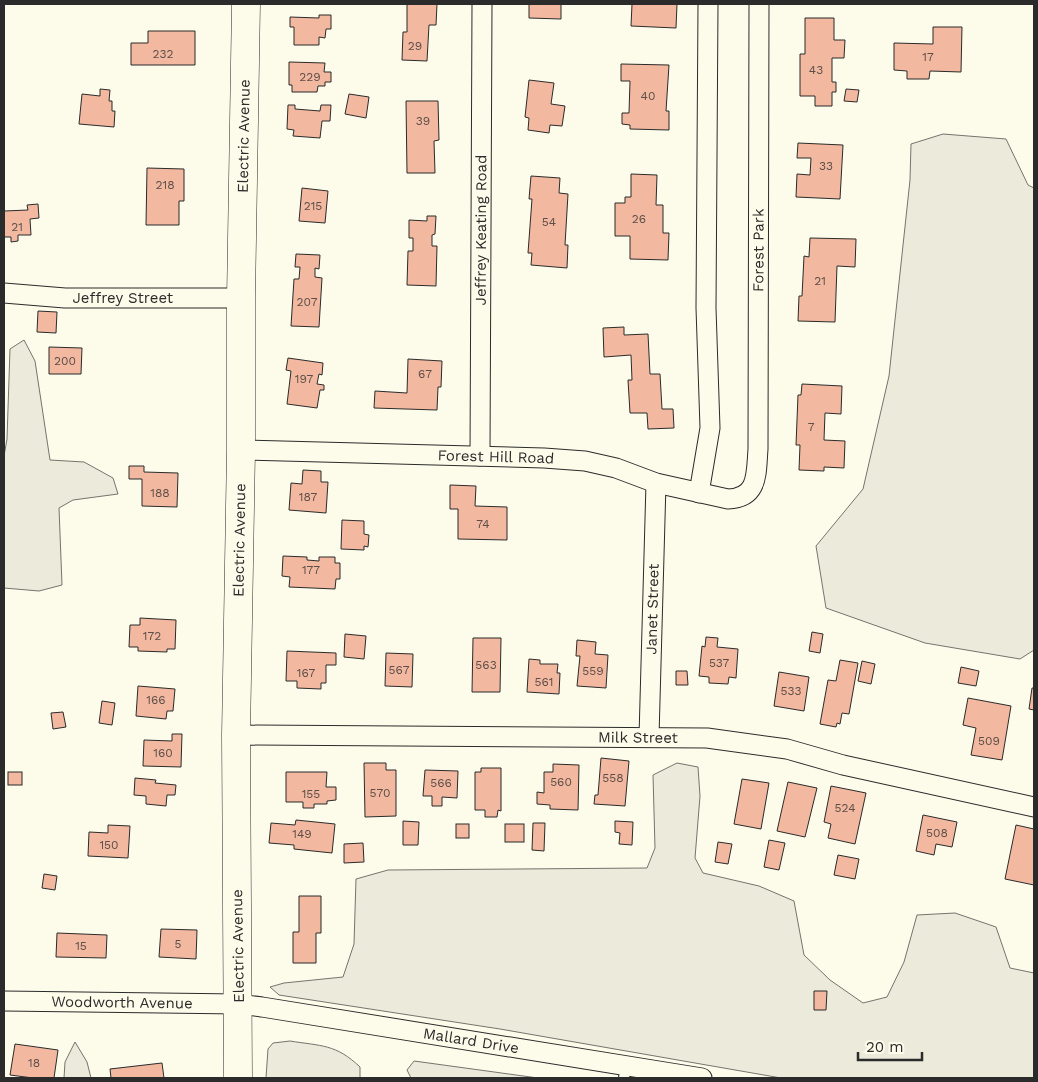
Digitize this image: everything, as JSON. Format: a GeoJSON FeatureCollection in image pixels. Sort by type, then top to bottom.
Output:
{"type":"FeatureCollection","features":[{"type":"Feature","properties":{"kind":"main road","name":"Electric Avenue"},"geometry":{"type":"LineString","coordinates":[[238,1078],[236,735],[246,4]]}},
{"type":"Feature","properties":{"kind":"street","name":"Jeffrey Keating Road"},"geometry":{"type":"LineString","coordinates":[[480,456],[482,4]]}},
{"type":"Feature","properties":{"kind":"street"},"geometry":{"type":"LineString","coordinates":[[699,493],[710,428],[706,308],[708,4]]}},
{"type":"Feature","properties":{"kind":"street","name":"Forest Park"},"geometry":{"type":"LineString","coordinates":[[745,494],[751,489],[756,478],[758,449],[759,4]]}},
{"type":"Feature","properties":{"kind":"street","name":"Jeffrey Street"},"geometry":{"type":"LineString","coordinates":[[4,294],[65,298],[241,298]]}},
{"type":"Feature","properties":{"kind":"street","name":"Forest Hill Road"},"geometry":{"type":"LineString","coordinates":[[241,450],[544,458],[584,461],[616,468],[656,484],[728,499],[745,494]]}},
{"type":"Feature","properties":{"kind":"street","name":"Janet Street"},"geometry":{"type":"LineString","coordinates":[[649,737],[656,484]]}},
{"type":"Feature","properties":{"kind":"street","name":"Milk Street"},"geometry":{"type":"LineString","coordinates":[[236,735],[707,738],[766,745],[843,765],[1034,807]]}},
{"type":"Feature","properties":{"kind":"street","name":"Woodworth Avenue"},"geometry":{"type":"LineString","coordinates":[[4,1001],[239,1004]]}},
{"type":"Feature","properties":{"kind":"street","name":"Mallard Drive"},"geometry":{"type":"LineString","coordinates":[[239,1004],[275,1008],[625,1072],[702,1078]]}},
{"type":"Feature","properties":{"kind":"shaded area"},"geometry":{"type":"Polygon","coordinates":[[[943,134],[1006,139],[1028,185],[1034,188],[1034,650],[1020,659],[925,643],[826,608],[816,546],[863,489],[889,376],[910,180],[911,144],[943,134]]]}},
{"type":"Feature","properties":{"kind":"shaded area"},"geometry":{"type":"Polygon","coordinates":[[[24,340],[35,361],[50,460],[84,462],[113,478],[118,494],[73,500],[59,508],[62,585],[39,591],[4,588],[4,456],[7,439],[10,349],[24,340]]]}},
{"type":"Feature","properties":{"kind":"shaded area"},"geometry":{"type":"Polygon","coordinates":[[[677,763],[698,767],[700,796],[695,858],[703,873],[759,886],[794,901],[804,955],[830,980],[863,1003],[887,997],[904,962],[917,915],[955,913],[996,927],[1010,968],[1034,973],[1034,1078],[781,1078],[500,1029],[279,995],[270,987],[284,983],[343,977],[354,944],[356,879],[388,870],[647,868],[655,848],[653,775],[677,763]]]}},
{"type":"Feature","properties":{"kind":"shaded area"},"geometry":{"type":"Polygon","coordinates":[[[290,1041],[328,1047],[343,1054],[360,1067],[360,1078],[266,1078],[268,1049],[273,1043],[290,1041]]]}},
{"type":"Feature","properties":{"kind":"shaded area"},"geometry":{"type":"Polygon","coordinates":[[[75,1042],[87,1062],[91,1078],[64,1078],[65,1062],[75,1042]]]}},
{"type":"Feature","properties":{"kind":"shaded area"},"geometry":{"type":"Polygon","coordinates":[[[414,1061],[538,1078],[411,1078],[407,1070],[414,1061]]]}},
{"type":"Feature","properties":{"kind":"building"},"geometry":{"type":"Polygon","coordinates":[[[407,4],[437,4],[436,25],[429,25],[427,61],[402,60],[403,32],[407,32],[407,4]]]}},
{"type":"Feature","properties":{"kind":"building"},"geometry":{"type":"Polygon","coordinates":[[[529,4],[561,4],[561,19],[529,18],[529,4]]]}},
{"type":"Feature","properties":{"kind":"building"},"geometry":{"type":"Polygon","coordinates":[[[632,4],[677,4],[676,28],[631,26],[632,4]]]}},
{"type":"Feature","properties":{"kind":"building"},"geometry":{"type":"Polygon","coordinates":[[[319,15],[331,15],[331,29],[326,29],[325,38],[319,37],[319,45],[294,45],[294,27],[290,27],[290,17],[319,18],[319,15]]]}},
{"type":"Feature","properties":{"kind":"building"},"geometry":{"type":"Polygon","coordinates":[[[805,18],[834,18],[834,40],[845,40],[844,58],[832,58],[832,82],[836,82],[836,92],[832,92],[832,106],[815,106],[815,96],[800,96],[800,54],[805,54],[805,18]]]}},
{"type":"Feature","properties":{"kind":"building"},"geometry":{"type":"Polygon","coordinates":[[[933,27],[962,27],[961,72],[930,71],[929,79],[907,79],[907,71],[894,70],[894,43],[933,44],[933,27]]]}},
{"type":"Feature","properties":{"kind":"building"},"geometry":{"type":"Polygon","coordinates":[[[148,31],[195,31],[195,65],[131,65],[131,43],[148,43],[148,31]]]}},
{"type":"Feature","properties":{"kind":"building"},"geometry":{"type":"Polygon","coordinates":[[[289,62],[325,63],[324,72],[331,72],[331,82],[325,82],[325,86],[318,86],[317,92],[292,92],[292,85],[289,85],[289,62]]]}},
{"type":"Feature","properties":{"kind":"building"},"geometry":{"type":"Polygon","coordinates":[[[621,64],[669,65],[666,111],[669,111],[669,130],[630,129],[630,125],[622,124],[622,113],[629,113],[630,81],[621,81],[621,64]]]}},
{"type":"Feature","properties":{"kind":"building"},"geometry":{"type":"Polygon","coordinates":[[[529,80],[554,83],[551,104],[565,106],[562,126],[550,125],[549,133],[528,130],[529,118],[525,117],[529,80]]]}},
{"type":"Feature","properties":{"kind":"building"},"geometry":{"type":"Polygon","coordinates":[[[100,89],[110,90],[109,101],[112,101],[112,111],[115,111],[114,127],[79,124],[82,94],[100,96],[100,89]]]}},
{"type":"Feature","properties":{"kind":"building"},"geometry":{"type":"Polygon","coordinates":[[[846,89],[859,90],[857,102],[844,101],[846,89]]]}},
{"type":"Feature","properties":{"kind":"building"},"geometry":{"type":"Polygon","coordinates":[[[349,94],[369,97],[366,118],[345,114],[349,94]]]}},
{"type":"Feature","properties":{"kind":"building"},"geometry":{"type":"Polygon","coordinates":[[[406,101],[438,101],[439,140],[434,141],[435,173],[407,173],[406,101]]]}},
{"type":"Feature","properties":{"kind":"building"},"geometry":{"type":"Polygon","coordinates":[[[288,105],[295,105],[295,109],[320,111],[321,105],[331,105],[330,121],[322,121],[320,138],[293,136],[294,130],[287,129],[288,105]]]}},
{"type":"Feature","properties":{"kind":"building"},"geometry":{"type":"Polygon","coordinates":[[[798,143],[843,145],[840,199],[796,197],[797,174],[810,175],[811,158],[797,158],[798,143]]]}},
{"type":"Feature","properties":{"kind":"building"},"geometry":{"type":"Polygon","coordinates":[[[147,168],[184,169],[184,201],[179,201],[179,225],[146,225],[147,168]]]}},
{"type":"Feature","properties":{"kind":"building"},"geometry":{"type":"Polygon","coordinates":[[[631,174],[657,175],[656,205],[663,205],[663,233],[669,233],[668,260],[630,259],[630,236],[615,236],[615,203],[625,203],[625,197],[631,197],[631,174]]]}},
{"type":"Feature","properties":{"kind":"building"},"geometry":{"type":"Polygon","coordinates":[[[531,176],[560,178],[559,193],[568,194],[565,245],[568,245],[567,268],[531,265],[532,253],[528,253],[532,199],[529,199],[531,176]]]}},
{"type":"Feature","properties":{"kind":"building"},"geometry":{"type":"Polygon","coordinates":[[[302,188],[328,191],[325,223],[299,221],[302,188]]]}},
{"type":"Feature","properties":{"kind":"building"},"geometry":{"type":"Polygon","coordinates":[[[38,204],[39,218],[30,219],[31,235],[18,235],[18,241],[11,242],[11,237],[4,237],[4,211],[28,210],[27,205],[38,204]]]}},
{"type":"Feature","properties":{"kind":"building"},"geometry":{"type":"Polygon","coordinates":[[[427,216],[436,216],[432,246],[437,246],[436,286],[407,285],[408,251],[413,251],[413,238],[409,238],[409,220],[427,221],[427,216]]]}},
{"type":"Feature","properties":{"kind":"building"},"geometry":{"type":"Polygon","coordinates":[[[810,238],[856,239],[855,267],[837,266],[835,322],[798,321],[799,296],[802,296],[804,256],[809,257],[810,238]]]}},
{"type":"Feature","properties":{"kind":"building"},"geometry":{"type":"Polygon","coordinates":[[[296,254],[320,255],[319,269],[315,268],[315,277],[322,278],[319,327],[291,326],[294,279],[299,279],[300,267],[295,267],[296,254]]]}},
{"type":"Feature","properties":{"kind":"building"},"geometry":{"type":"Polygon","coordinates":[[[38,311],[57,312],[56,333],[37,332],[38,311]]]}},
{"type":"Feature","properties":{"kind":"building"},"geometry":{"type":"Polygon","coordinates":[[[624,327],[624,335],[648,334],[650,374],[660,374],[662,409],[673,409],[674,428],[648,429],[647,413],[630,413],[628,380],[632,380],[631,355],[604,357],[603,328],[624,327]]]}},
{"type":"Feature","properties":{"kind":"building"},"geometry":{"type":"Polygon","coordinates":[[[49,347],[82,348],[81,374],[49,374],[49,347]]]}},
{"type":"Feature","properties":{"kind":"building"},"geometry":{"type":"Polygon","coordinates":[[[288,358],[323,363],[322,375],[319,374],[317,384],[324,385],[324,390],[320,390],[317,408],[287,404],[291,371],[286,370],[288,358]]]}},
{"type":"Feature","properties":{"kind":"building"},"geometry":{"type":"Polygon","coordinates":[[[408,359],[442,361],[441,387],[438,387],[437,410],[374,408],[375,391],[407,393],[408,359]]]}},
{"type":"Feature","properties":{"kind":"building"},"geometry":{"type":"Polygon","coordinates":[[[802,384],[842,386],[841,414],[825,413],[824,440],[845,441],[844,468],[824,467],[824,471],[799,470],[800,445],[796,445],[798,395],[801,395],[802,384]]]}},
{"type":"Feature","properties":{"kind":"building"},"geometry":{"type":"Polygon","coordinates":[[[129,466],[144,466],[144,472],[178,473],[177,507],[142,506],[142,479],[129,479],[129,466]]]}},
{"type":"Feature","properties":{"kind":"building"},"geometry":{"type":"Polygon","coordinates":[[[303,470],[321,471],[321,482],[328,482],[326,513],[289,510],[291,483],[302,484],[303,470]]]}},
{"type":"Feature","properties":{"kind":"building"},"geometry":{"type":"Polygon","coordinates":[[[450,485],[476,486],[475,506],[507,507],[507,540],[458,539],[458,509],[450,509],[450,485]]]}},
{"type":"Feature","properties":{"kind":"building"},"geometry":{"type":"Polygon","coordinates":[[[342,520],[364,521],[364,534],[369,535],[368,547],[364,546],[364,550],[341,549],[342,520]]]}},
{"type":"Feature","properties":{"kind":"building"},"geometry":{"type":"Polygon","coordinates":[[[283,556],[307,557],[307,560],[319,561],[319,557],[335,557],[335,563],[340,563],[340,579],[336,579],[335,589],[289,587],[290,577],[282,576],[283,556]]]}},
{"type":"Feature","properties":{"kind":"building"},"geometry":{"type":"Polygon","coordinates":[[[140,618],[176,620],[175,649],[167,649],[167,652],[138,651],[138,647],[129,647],[130,625],[140,625],[140,618]]]}},
{"type":"Feature","properties":{"kind":"building"},"geometry":{"type":"Polygon","coordinates":[[[812,632],[823,634],[820,653],[809,651],[812,632]]]}},
{"type":"Feature","properties":{"kind":"building"},"geometry":{"type":"Polygon","coordinates":[[[345,634],[366,636],[364,659],[344,657],[345,634]]]}},
{"type":"Feature","properties":{"kind":"building"},"geometry":{"type":"Polygon","coordinates":[[[706,637],[718,638],[717,647],[738,649],[736,678],[729,677],[728,684],[709,683],[709,677],[699,676],[702,646],[705,647],[706,637]]]}},
{"type":"Feature","properties":{"kind":"building"},"geometry":{"type":"Polygon","coordinates":[[[473,638],[501,638],[500,692],[472,692],[473,638]]]}},
{"type":"Feature","properties":{"kind":"building"},"geometry":{"type":"Polygon","coordinates":[[[577,640],[596,642],[595,654],[608,655],[606,688],[577,686],[580,656],[576,656],[577,640]]]}},
{"type":"Feature","properties":{"kind":"building"},"geometry":{"type":"Polygon","coordinates":[[[287,651],[336,653],[336,665],[326,665],[326,683],[321,683],[321,689],[297,688],[297,681],[286,681],[287,651]]]}},
{"type":"Feature","properties":{"kind":"building"},"geometry":{"type":"Polygon","coordinates":[[[386,653],[413,654],[412,687],[385,686],[386,653]]]}},
{"type":"Feature","properties":{"kind":"building"},"geometry":{"type":"Polygon","coordinates":[[[529,659],[540,660],[540,664],[558,664],[557,673],[560,673],[559,694],[527,692],[529,659]]]}},
{"type":"Feature","properties":{"kind":"building"},"geometry":{"type":"Polygon","coordinates":[[[840,660],[858,663],[849,714],[842,713],[840,724],[837,723],[836,727],[820,724],[828,680],[836,681],[840,660]]]}},
{"type":"Feature","properties":{"kind":"building"},"geometry":{"type":"Polygon","coordinates":[[[862,661],[875,664],[871,684],[858,681],[862,661]]]}},
{"type":"Feature","properties":{"kind":"building"},"geometry":{"type":"Polygon","coordinates":[[[961,667],[979,671],[976,686],[958,683],[961,667]]]}},
{"type":"Feature","properties":{"kind":"building"},"geometry":{"type":"Polygon","coordinates":[[[676,671],[687,671],[688,685],[676,685],[676,671]]]}},
{"type":"Feature","properties":{"kind":"building"},"geometry":{"type":"Polygon","coordinates":[[[779,672],[809,677],[804,711],[774,706],[779,672]]]}},
{"type":"Feature","properties":{"kind":"building"},"geometry":{"type":"Polygon","coordinates":[[[138,686],[175,689],[173,711],[167,711],[166,719],[136,716],[138,686]]]}},
{"type":"Feature","properties":{"kind":"building"},"geometry":{"type":"Polygon","coordinates":[[[1032,688],[1034,688],[1034,710],[1029,709],[1032,688]]]}},
{"type":"Feature","properties":{"kind":"building"},"geometry":{"type":"Polygon","coordinates":[[[968,698],[1011,706],[1002,760],[971,755],[976,728],[963,725],[968,698]]]}},
{"type":"Feature","properties":{"kind":"building"},"geometry":{"type":"Polygon","coordinates":[[[102,701],[115,703],[112,725],[99,723],[102,701]]]}},
{"type":"Feature","properties":{"kind":"building"},"geometry":{"type":"Polygon","coordinates":[[[63,712],[66,727],[53,729],[51,713],[63,712]]]}},
{"type":"Feature","properties":{"kind":"building"},"geometry":{"type":"Polygon","coordinates":[[[172,734],[182,734],[181,767],[143,766],[144,740],[172,741],[172,734]]]}},
{"type":"Feature","properties":{"kind":"building"},"geometry":{"type":"Polygon","coordinates":[[[601,758],[629,761],[625,806],[594,804],[595,795],[598,795],[601,758]]]}},
{"type":"Feature","properties":{"kind":"building"},"geometry":{"type":"Polygon","coordinates":[[[364,763],[386,763],[386,770],[396,770],[396,816],[365,817],[364,763]]]}},
{"type":"Feature","properties":{"kind":"building"},"geometry":{"type":"Polygon","coordinates":[[[553,764],[579,765],[578,810],[550,809],[550,805],[537,804],[537,792],[544,793],[544,772],[553,772],[553,764]]]}},
{"type":"Feature","properties":{"kind":"building"},"geometry":{"type":"Polygon","coordinates":[[[481,768],[501,768],[501,811],[498,810],[497,817],[485,817],[485,810],[475,810],[475,772],[481,772],[481,768]]]}},
{"type":"Feature","properties":{"kind":"building"},"geometry":{"type":"Polygon","coordinates":[[[425,770],[458,771],[457,798],[442,797],[442,806],[432,806],[432,796],[423,796],[425,770]]]}},
{"type":"Feature","properties":{"kind":"building"},"geometry":{"type":"Polygon","coordinates":[[[8,772],[22,772],[22,785],[8,785],[8,772]]]}},
{"type":"Feature","properties":{"kind":"building"},"geometry":{"type":"Polygon","coordinates":[[[286,772],[327,772],[326,787],[336,787],[336,800],[327,801],[327,804],[314,804],[314,808],[303,808],[303,802],[286,802],[286,772]]]}},
{"type":"Feature","properties":{"kind":"building"},"geometry":{"type":"Polygon","coordinates":[[[135,778],[156,780],[155,783],[176,785],[175,795],[167,795],[166,806],[146,804],[146,796],[134,795],[135,778]]]}},
{"type":"Feature","properties":{"kind":"building"},"geometry":{"type":"Polygon","coordinates":[[[742,779],[769,783],[761,829],[734,824],[742,779]]]}},
{"type":"Feature","properties":{"kind":"building"},"geometry":{"type":"Polygon","coordinates":[[[788,782],[817,788],[805,837],[777,831],[788,782]]]}},
{"type":"Feature","properties":{"kind":"building"},"geometry":{"type":"Polygon","coordinates":[[[831,786],[866,793],[855,844],[828,838],[831,824],[824,822],[831,786]]]}},
{"type":"Feature","properties":{"kind":"building"},"geometry":{"type":"Polygon","coordinates":[[[923,815],[957,822],[952,847],[936,844],[934,855],[916,851],[923,815]]]}},
{"type":"Feature","properties":{"kind":"building"},"geometry":{"type":"Polygon","coordinates":[[[296,820],[335,824],[332,853],[294,849],[294,845],[269,843],[271,823],[295,825],[296,820]]]}},
{"type":"Feature","properties":{"kind":"building"},"geometry":{"type":"Polygon","coordinates":[[[403,821],[419,822],[418,845],[403,845],[403,821]]]}},
{"type":"Feature","properties":{"kind":"building"},"geometry":{"type":"Polygon","coordinates":[[[615,821],[633,822],[632,845],[619,844],[620,833],[615,832],[615,821]]]}},
{"type":"Feature","properties":{"kind":"building"},"geometry":{"type":"Polygon","coordinates":[[[533,823],[545,823],[544,851],[532,850],[533,823]]]}},
{"type":"Feature","properties":{"kind":"building"},"geometry":{"type":"Polygon","coordinates":[[[456,824],[469,824],[469,838],[456,838],[456,824]]]}},
{"type":"Feature","properties":{"kind":"building"},"geometry":{"type":"Polygon","coordinates":[[[505,824],[524,824],[524,842],[505,842],[505,824]]]}},
{"type":"Feature","properties":{"kind":"building"},"geometry":{"type":"Polygon","coordinates":[[[108,825],[130,826],[128,858],[88,856],[89,832],[108,833],[108,825]]]}},
{"type":"Feature","properties":{"kind":"building"},"geometry":{"type":"Polygon","coordinates":[[[1016,825],[1034,829],[1034,885],[1005,879],[1016,825]]]}},
{"type":"Feature","properties":{"kind":"building"},"geometry":{"type":"Polygon","coordinates":[[[769,840],[785,843],[779,870],[764,867],[769,840]]]}},
{"type":"Feature","properties":{"kind":"building"},"geometry":{"type":"Polygon","coordinates":[[[718,842],[732,844],[728,864],[715,862],[718,842]]]}},
{"type":"Feature","properties":{"kind":"building"},"geometry":{"type":"Polygon","coordinates":[[[363,843],[364,862],[344,863],[344,844],[363,843]]]}},
{"type":"Feature","properties":{"kind":"building"},"geometry":{"type":"Polygon","coordinates":[[[838,855],[859,859],[855,879],[834,875],[838,855]]]}},
{"type":"Feature","properties":{"kind":"building"},"geometry":{"type":"Polygon","coordinates":[[[44,874],[57,876],[55,890],[42,888],[44,874]]]}},
{"type":"Feature","properties":{"kind":"building"},"geometry":{"type":"Polygon","coordinates":[[[299,896],[321,896],[321,933],[316,933],[316,963],[293,963],[293,932],[299,932],[299,896]]]}},
{"type":"Feature","properties":{"kind":"building"},"geometry":{"type":"Polygon","coordinates":[[[161,929],[197,930],[196,959],[159,957],[161,929]]]}},
{"type":"Feature","properties":{"kind":"building"},"geometry":{"type":"Polygon","coordinates":[[[57,933],[107,935],[106,958],[56,957],[57,933]]]}},
{"type":"Feature","properties":{"kind":"building"},"geometry":{"type":"Polygon","coordinates":[[[814,991],[827,991],[826,1010],[814,1010],[814,991]]]}},
{"type":"Feature","properties":{"kind":"building"},"geometry":{"type":"Polygon","coordinates":[[[15,1044],[58,1050],[54,1078],[10,1075],[15,1044]]]}},
{"type":"Feature","properties":{"kind":"building"},"geometry":{"type":"Polygon","coordinates":[[[162,1063],[164,1078],[111,1078],[110,1069],[162,1063]]]}}]}
